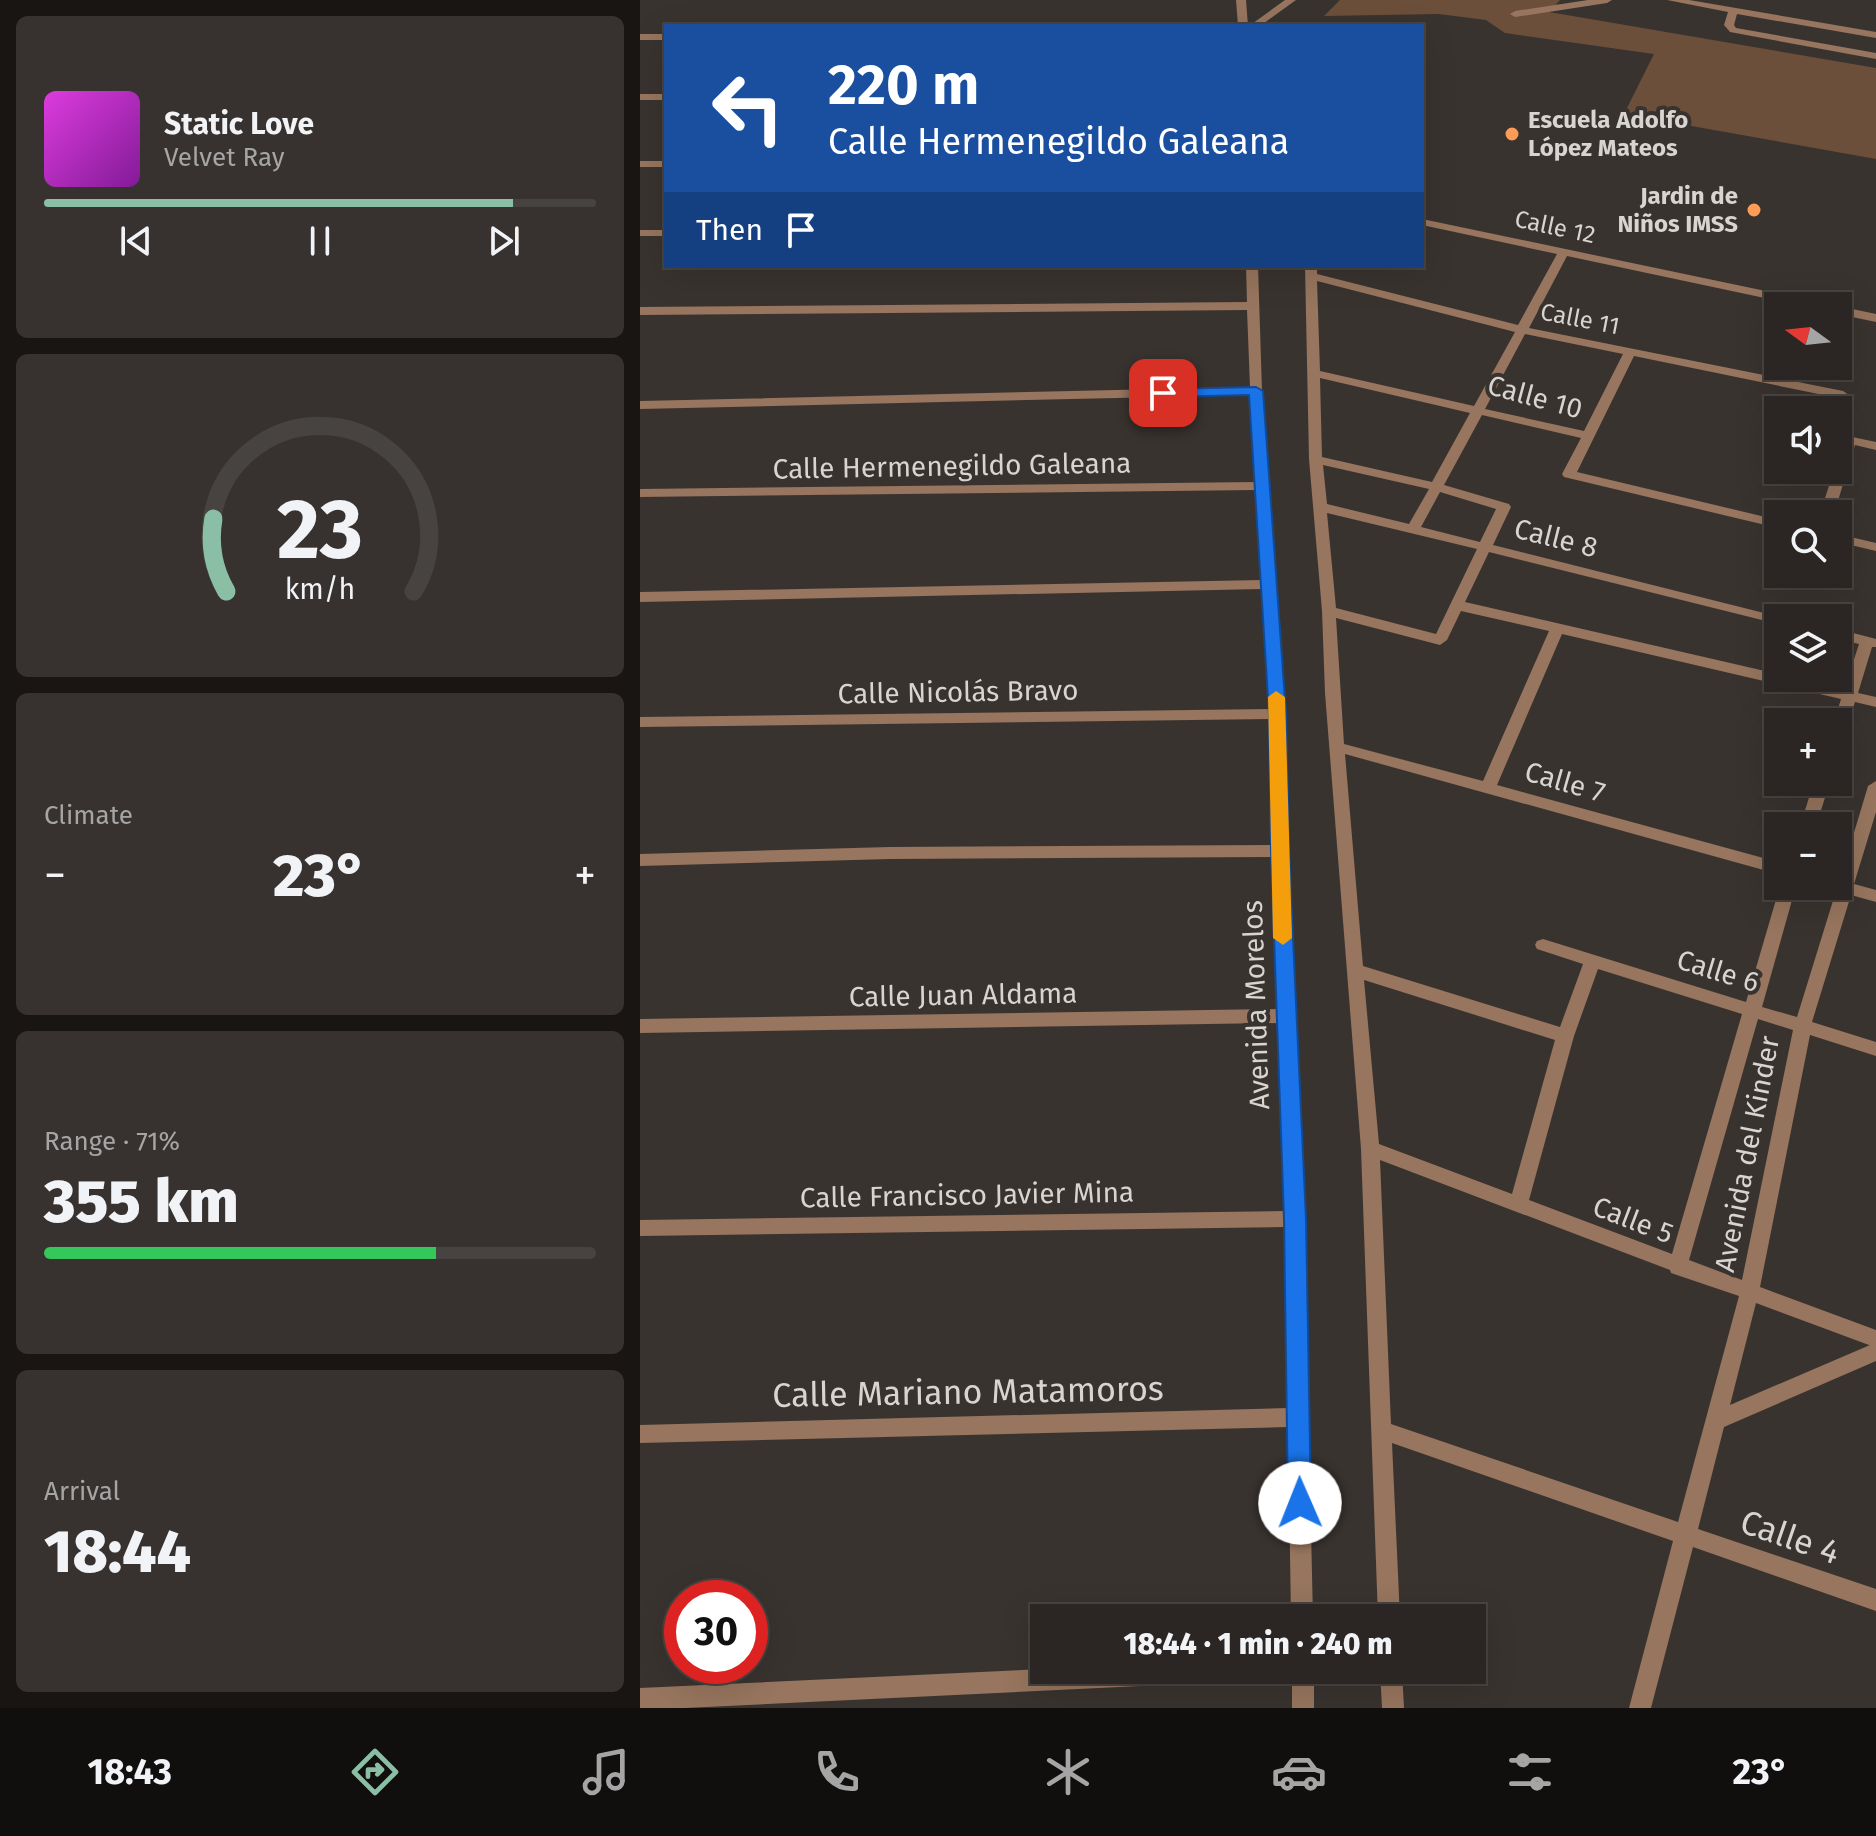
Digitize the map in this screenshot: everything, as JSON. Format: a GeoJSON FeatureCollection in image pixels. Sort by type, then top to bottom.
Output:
{"type":"FeatureCollection","features":[{"type":"Feature","properties":{"kind":"street"},"geometry":{"type":"LineString","coordinates":[[1241,0],[1243,24]]}},
{"type":"Feature","properties":{"kind":"street"},"geometry":{"type":"LineString","coordinates":[[1257,24],[1291,0]]}},
{"type":"Feature","properties":{"kind":"street"},"geometry":{"type":"LineString","coordinates":[[1515,14],[1607,0]]}},
{"type":"Feature","properties":{"kind":"street"},"geometry":{"type":"LineString","coordinates":[[1672,0],[1876,35]]}},
{"type":"Feature","properties":{"kind":"street"},"geometry":{"type":"LineString","coordinates":[[1733,11],[1729,25],[1733,30],[1876,56]]}},
{"type":"Feature","properties":{"kind":"street"},"geometry":{"type":"LineString","coordinates":[[1275,12],[1278,24]]}},
{"type":"Feature","properties":{"kind":"street"},"geometry":{"type":"LineString","coordinates":[[640,37],[664,37]]}},
{"type":"Feature","properties":{"kind":"street"},"geometry":{"type":"LineString","coordinates":[[640,97],[664,97]]}},
{"type":"Feature","properties":{"kind":"street"},"geometry":{"type":"LineString","coordinates":[[640,164],[664,164]]}},
{"type":"Feature","properties":{"kind":"street","name":"Calle 12"},"geometry":{"type":"LineString","coordinates":[[1424,222],[1764,294]]}},
{"type":"Feature","properties":{"kind":"street"},"geometry":{"type":"LineString","coordinates":[[640,233],[664,233]]}},
{"type":"Feature","properties":{"kind":"street"},"geometry":{"type":"LineString","coordinates":[[1413,530],[1564,252]]}},
{"type":"Feature","properties":{"kind":"street","name":"Avenida Morelos"},"geometry":{"type":"LineString","coordinates":[[1252,268],[1267,584],[1278,714],[1280,851],[1295,1219],[1302,1604]]}},
{"type":"Feature","properties":{"kind":"street"},"geometry":{"type":"LineString","coordinates":[[1311,271],[1316,459],[1370,1149],[1388,1604]]}},
{"type":"Feature","properties":{"kind":"street","name":"Calle 11"},"geometry":{"type":"LineString","coordinates":[[1311,271],[1522,330],[1843,395]]}},
{"type":"Feature","properties":{"kind":"street"},"geometry":{"type":"LineString","coordinates":[[640,311],[1253,306]]}},
{"type":"Feature","properties":{"kind":"street"},"geometry":{"type":"LineString","coordinates":[[1852,313],[1876,318]]}},
{"type":"Feature","properties":{"kind":"street"},"geometry":{"type":"LineString","coordinates":[[1588,436],[1631,351]]}},
{"type":"Feature","properties":{"kind":"street","name":"Calle 10"},"geometry":{"type":"LineString","coordinates":[[1313,373],[1588,436],[1569,474],[1764,521]]}},
{"type":"Feature","properties":{"kind":"street"},"geometry":{"type":"LineString","coordinates":[[640,405],[1256,391]]}},
{"type":"Feature","properties":{"kind":"street"},"geometry":{"type":"LineString","coordinates":[[1852,441],[1876,446]]}},
{"type":"Feature","properties":{"kind":"street"},"geometry":{"type":"LineString","coordinates":[[1316,459],[1437,487],[1499,504],[1504,510],[1440,640],[1329,611]]}},
{"type":"Feature","properties":{"kind":"street","name":"Calle Hermenegildo Galeana"},"geometry":{"type":"LineString","coordinates":[[640,493],[1264,486]]}},
{"type":"Feature","properties":{"kind":"street","name":"Calle 8"},"geometry":{"type":"LineString","coordinates":[[1321,507],[1764,616]]}},
{"type":"Feature","properties":{"kind":"street"},"geometry":{"type":"LineString","coordinates":[[1852,541],[1876,547]]}},
{"type":"Feature","properties":{"kind":"street"},"geometry":{"type":"LineString","coordinates":[[640,597],[1267,584]]}},
{"type":"Feature","properties":{"kind":"street"},"geometry":{"type":"LineString","coordinates":[[1457,605],[1876,702]]}},
{"type":"Feature","properties":{"kind":"street"},"geometry":{"type":"LineString","coordinates":[[1488,787],[1557,629]]}},
{"type":"Feature","properties":{"kind":"street"},"geometry":{"type":"LineString","coordinates":[[1846,708],[1871,642]]}},
{"type":"Feature","properties":{"kind":"street","name":"Calle Nicolás Bravo"},"geometry":{"type":"LineString","coordinates":[[640,722],[1278,714]]}},
{"type":"Feature","properties":{"kind":"street","name":"Calle 7"},"geometry":{"type":"LineString","coordinates":[[1337,747],[1764,864]]}},
{"type":"Feature","properties":{"kind":"street","name":"Avenida del Kinder"},"geometry":{"type":"LineString","coordinates":[[1852,857],[1876,786]]}},
{"type":"Feature","properties":{"kind":"street"},"geometry":{"type":"LineString","coordinates":[[640,860],[890,853],[1280,851]]}},
{"type":"Feature","properties":{"kind":"street"},"geometry":{"type":"LineString","coordinates":[[1852,890],[1876,896]]}},
{"type":"Feature","properties":{"kind":"street"},"geometry":{"type":"LineString","coordinates":[[1678,1267],[1784,900]]}},
{"type":"Feature","properties":{"kind":"street","name":"Avenida del Kinder"},"geometry":{"type":"LineString","coordinates":[[1640,1708],[1749,1294],[1803,1025],[1838,900]]}},
{"type":"Feature","properties":{"kind":"street","name":"Calle 6"},"geometry":{"type":"LineString","coordinates":[[1543,945],[1876,1049]]}},
{"type":"Feature","properties":{"kind":"street"},"geometry":{"type":"LineString","coordinates":[[1518,1205],[1565,1036],[1593,960]]}},
{"type":"Feature","properties":{"kind":"street"},"geometry":{"type":"LineString","coordinates":[[1357,971],[1565,1036]]}},
{"type":"Feature","properties":{"kind":"street","name":"Calle Juan Aldama"},"geometry":{"type":"LineString","coordinates":[[640,1026],[1286,1016]]}},
{"type":"Feature","properties":{"kind":"street","name":"Calle 5"},"geometry":{"type":"LineString","coordinates":[[1370,1149],[1749,1294],[1876,1339]]}},
{"type":"Feature","properties":{"kind":"street","name":"Calle Francisco Javier Mina"},"geometry":{"type":"LineString","coordinates":[[640,1228],[1295,1219]]}},
{"type":"Feature","properties":{"kind":"street"},"geometry":{"type":"LineString","coordinates":[[1717,1420],[1876,1352]]}},
{"type":"Feature","properties":{"kind":"street","name":"Calle Mariano Matamoros"},"geometry":{"type":"LineString","coordinates":[[640,1434],[1298,1417]]}},
{"type":"Feature","properties":{"kind":"street"},"geometry":{"type":"LineString","coordinates":[[1381,1430],[1684,1535]]}},
{"type":"Feature","properties":{"kind":"street","name":"Calle 4"},"geometry":{"type":"LineString","coordinates":[[1684,1535],[1876,1600]]}},
{"type":"Feature","properties":{"kind":"street"},"geometry":{"type":"LineString","coordinates":[[640,1699],[1030,1680]]}},
{"type":"Feature","properties":{"kind":"street"},"geometry":{"type":"LineString","coordinates":[[1303,1684],[1303,1708]]}},
{"type":"Feature","properties":{"kind":"street"},"geometry":{"type":"LineString","coordinates":[[1392,1684],[1393,1708]]}},
{"type":"Feature","properties":{"kind":"shaded area"},"geometry":{"type":"Polygon","coordinates":[[[1340,0],[1560,0],[1549,12],[1876,68],[1876,159],[1624,114],[1654,54],[1505,33],[1486,20],[1439,14],[1324,16],[1340,0]]]}},
{"type":"Feature","properties":{"kind":"slow traffic"},"geometry":{"type":"LineString","coordinates":[[1276,697],[1283,938]]}},
{"type":"Feature","properties":{"kind":"place","name":"Escuela Adolfo López Mateos"},"geometry":{"type":"Point","coordinates":[1512,134]}},
{"type":"Feature","properties":{"kind":"place","name":"Jardin de Niños IMSS"},"geometry":{"type":"Point","coordinates":[1754,210]}},
{"type":"Feature","properties":{"kind":"route"},"geometry":{"type":"LineString","coordinates":[[1163,393],[1256,391],[1278,714],[1280,851],[1295,1219],[1300,1503]]}}]}
